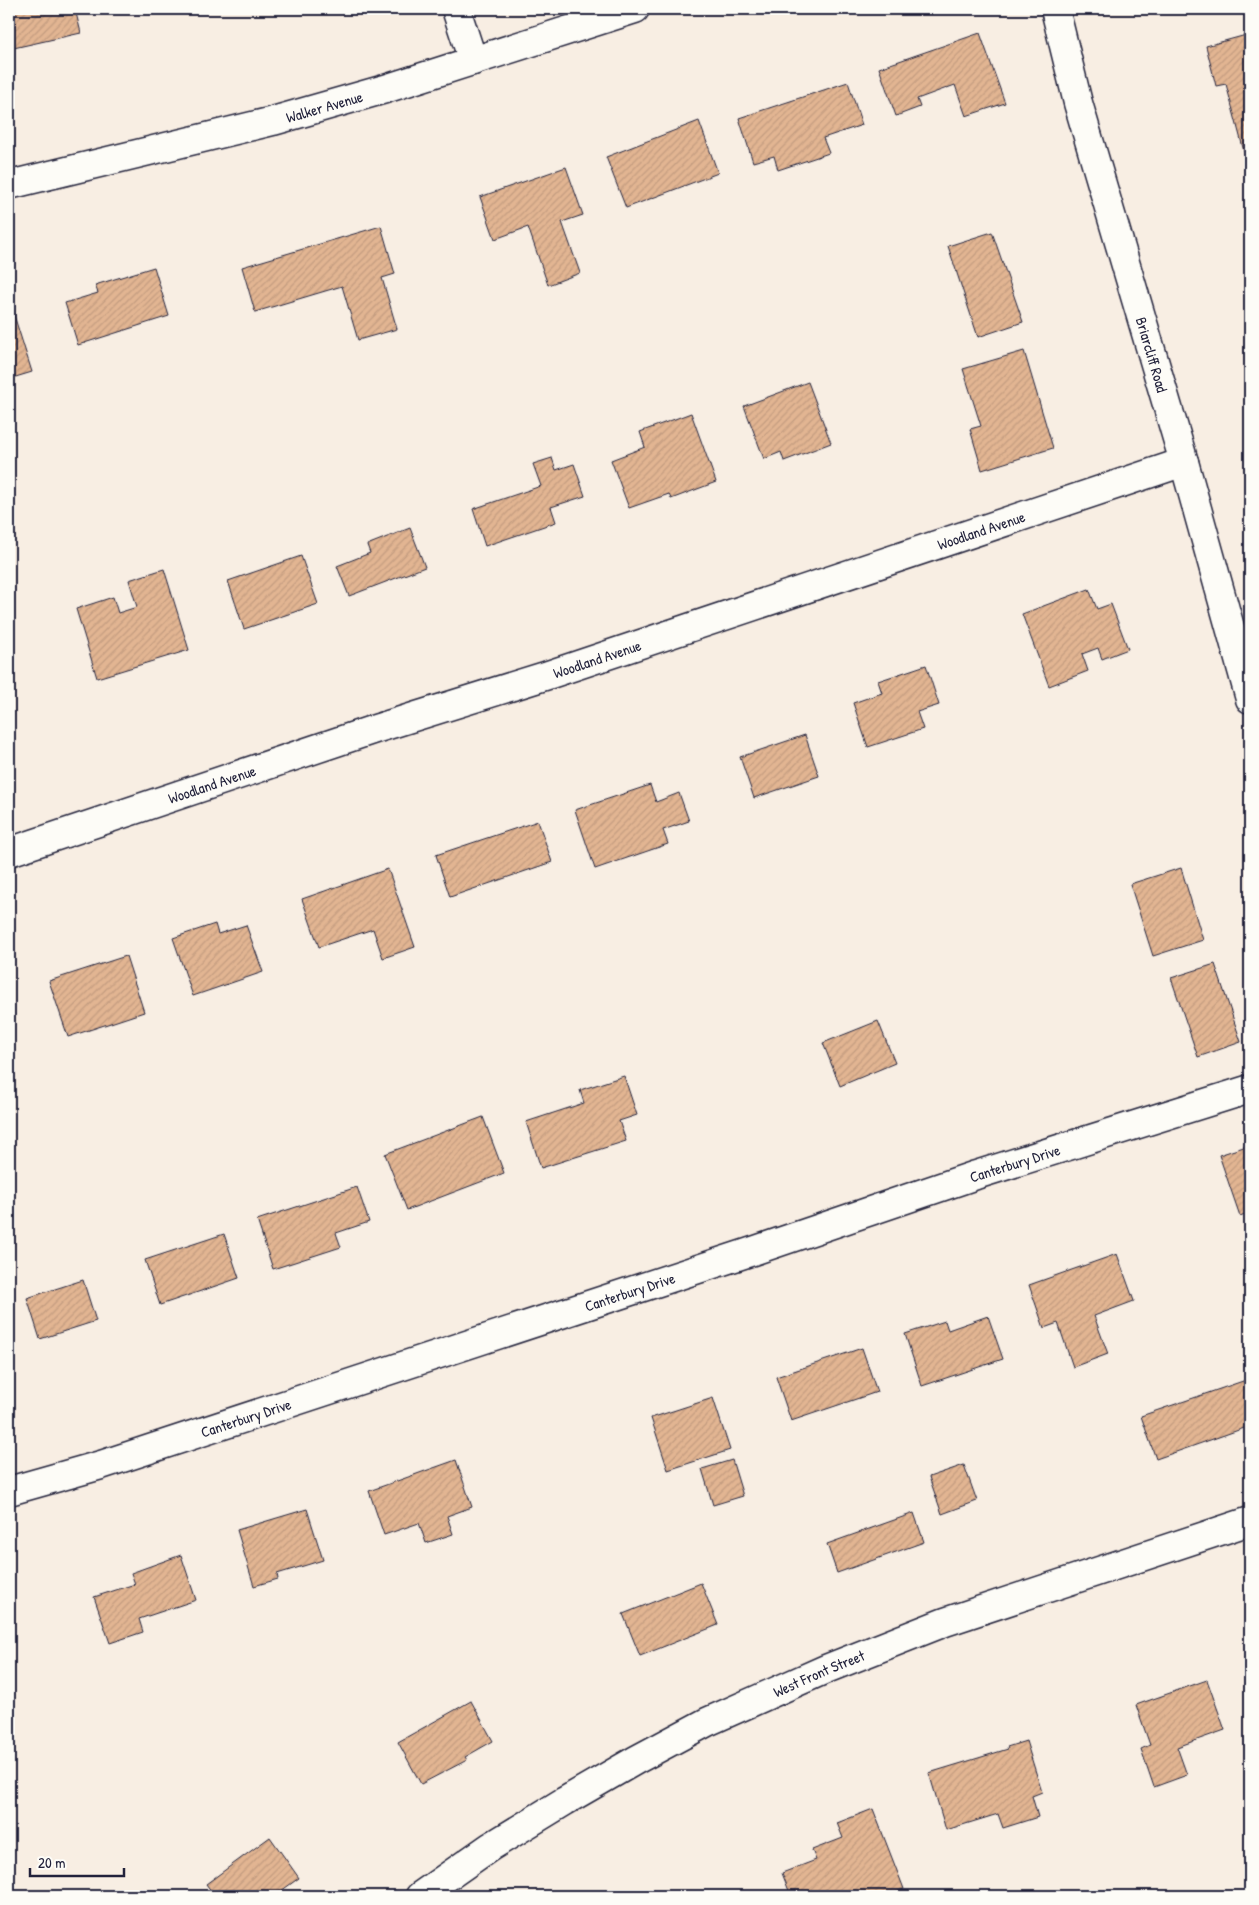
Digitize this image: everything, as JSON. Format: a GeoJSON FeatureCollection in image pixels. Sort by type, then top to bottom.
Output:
{"type":"FeatureCollection","features":[{"type":"Feature","properties":{"kind":"street"},"geometry":{"type":"LineString","coordinates":[[456,9],[473,61]]}},
{"type":"Feature","properties":{"kind":"street","name":"Walker Avenue"},"geometry":{"type":"LineString","coordinates":[[9,185],[273,121],[385,89],[635,9]]}},
{"type":"Feature","properties":{"kind":"street","name":"Briarcliff Road"},"geometry":{"type":"LineString","coordinates":[[1055,9],[1078,103],[1184,462],[1250,699]]}},
{"type":"Feature","properties":{"kind":"street","name":"Woodland Avenue"},"geometry":{"type":"LineString","coordinates":[[9,852],[1184,462]]}},
{"type":"Feature","properties":{"kind":"street","name":"Canterbury Drive"},"geometry":{"type":"LineString","coordinates":[[9,1491],[111,1462],[744,1254],[976,1175],[1250,1090]]}},
{"type":"Feature","properties":{"kind":"street","name":"West Front Street"},"geometry":{"type":"LineString","coordinates":[[420,1896],[490,1847],[565,1801],[707,1722],[826,1669],[945,1622],[1250,1521]]}},
{"type":"Feature","properties":{"kind":"building"},"geometry":{"type":"Polygon","coordinates":[[[9,9],[75,9],[81,33],[9,49],[9,9]]]}},
{"type":"Feature","properties":{"kind":"building"},"geometry":{"type":"Polygon","coordinates":[[[980,33],[1005,103],[966,116],[955,85],[917,99],[920,107],[896,116],[879,68],[980,33]]]}},
{"type":"Feature","properties":{"kind":"building"},"geometry":{"type":"Polygon","coordinates":[[[1250,34],[1250,158],[1246,159],[1226,84],[1216,86],[1206,46],[1250,34]]]}},
{"type":"Feature","properties":{"kind":"building"},"geometry":{"type":"Polygon","coordinates":[[[848,82],[862,125],[823,138],[829,153],[778,170],[774,156],[753,162],[739,118],[848,82]]]}},
{"type":"Feature","properties":{"kind":"building"},"geometry":{"type":"Polygon","coordinates":[[[699,121],[718,173],[626,208],[606,157],[699,121]]]}},
{"type":"Feature","properties":{"kind":"building"},"geometry":{"type":"Polygon","coordinates":[[[566,167],[583,215],[562,222],[580,273],[548,285],[528,227],[495,239],[480,197],[566,167]]]}},
{"type":"Feature","properties":{"kind":"building"},"geometry":{"type":"Polygon","coordinates":[[[381,226],[395,274],[382,278],[397,329],[358,340],[342,286],[255,312],[242,267],[381,226]]]}},
{"type":"Feature","properties":{"kind":"building"},"geometry":{"type":"Polygon","coordinates":[[[992,232],[1023,322],[978,337],[948,246],[992,232]]]}},
{"type":"Feature","properties":{"kind":"building"},"geometry":{"type":"Polygon","coordinates":[[[154,267],[169,316],[78,345],[65,303],[98,293],[95,285],[154,267]]]}},
{"type":"Feature","properties":{"kind":"building"},"geometry":{"type":"Polygon","coordinates":[[[12,309],[32,372],[9,379],[9,310],[12,309]]]}},
{"type":"Feature","properties":{"kind":"building"},"geometry":{"type":"Polygon","coordinates":[[[1024,351],[1053,448],[982,470],[970,429],[981,426],[963,369],[1024,351]]]}},
{"type":"Feature","properties":{"kind":"building"},"geometry":{"type":"Polygon","coordinates":[[[808,382],[831,443],[784,461],[781,452],[764,459],[744,406],[808,382]]]}},
{"type":"Feature","properties":{"kind":"building"},"geometry":{"type":"Polygon","coordinates":[[[691,413],[716,482],[671,499],[669,494],[629,508],[611,460],[645,447],[640,432],[691,413]]]}},
{"type":"Feature","properties":{"kind":"building"},"geometry":{"type":"Polygon","coordinates":[[[552,458],[556,470],[574,464],[585,496],[551,507],[556,522],[485,546],[473,509],[541,486],[533,464],[552,458]]]}},
{"type":"Feature","properties":{"kind":"building"},"geometry":{"type":"Polygon","coordinates":[[[410,528],[425,567],[349,596],[337,566],[370,553],[367,545],[410,528]]]}},
{"type":"Feature","properties":{"kind":"building"},"geometry":{"type":"Polygon","coordinates":[[[301,556],[318,604],[244,629],[228,581],[301,556]]]}},
{"type":"Feature","properties":{"kind":"building"},"geometry":{"type":"Polygon","coordinates":[[[164,569],[189,650],[97,678],[76,609],[113,597],[118,613],[137,607],[129,580],[164,569]]]}},
{"type":"Feature","properties":{"kind":"building"},"geometry":{"type":"Polygon","coordinates":[[[1089,589],[1097,609],[1111,604],[1128,649],[1102,659],[1098,648],[1082,654],[1088,671],[1049,686],[1022,614],[1089,589]]]}},
{"type":"Feature","properties":{"kind":"building"},"geometry":{"type":"Polygon","coordinates":[[[926,665],[939,705],[917,712],[923,729],[868,747],[853,703],[882,693],[878,681],[926,665]]]}},
{"type":"Feature","properties":{"kind":"building"},"geometry":{"type":"Polygon","coordinates":[[[805,735],[819,776],[754,798],[740,757],[805,735]]]}},
{"type":"Feature","properties":{"kind":"building"},"geometry":{"type":"Polygon","coordinates":[[[650,785],[656,802],[679,793],[689,821],[663,830],[668,844],[595,869],[575,810],[650,785]]]}},
{"type":"Feature","properties":{"kind":"building"},"geometry":{"type":"Polygon","coordinates":[[[538,821],[552,862],[450,897],[436,855],[538,821]]]}},
{"type":"Feature","properties":{"kind":"building"},"geometry":{"type":"Polygon","coordinates":[[[1181,868],[1203,940],[1153,956],[1130,884],[1181,868]]]}},
{"type":"Feature","properties":{"kind":"building"},"geometry":{"type":"Polygon","coordinates":[[[388,869],[415,947],[383,958],[373,929],[319,947],[302,899],[388,869]]]}},
{"type":"Feature","properties":{"kind":"building"},"geometry":{"type":"Polygon","coordinates":[[[215,924],[218,934],[246,925],[263,972],[193,996],[173,938],[215,924]]]}},
{"type":"Feature","properties":{"kind":"building"},"geometry":{"type":"Polygon","coordinates":[[[126,956],[144,1012],[68,1037],[49,981],[126,956]]]}},
{"type":"Feature","properties":{"kind":"building"},"geometry":{"type":"Polygon","coordinates":[[[1215,964],[1241,1042],[1198,1057],[1171,978],[1215,964]]]}},
{"type":"Feature","properties":{"kind":"building"},"geometry":{"type":"Polygon","coordinates":[[[878,1021],[895,1063],[840,1086],[823,1043],[878,1021]]]}},
{"type":"Feature","properties":{"kind":"building"},"geometry":{"type":"Polygon","coordinates":[[[624,1076],[637,1115],[619,1121],[626,1141],[541,1168],[526,1122],[584,1103],[580,1090],[624,1076]]]}},
{"type":"Feature","properties":{"kind":"building"},"geometry":{"type":"Polygon","coordinates":[[[483,1117],[504,1173],[407,1210],[385,1154],[483,1117]]]}},
{"type":"Feature","properties":{"kind":"building"},"geometry":{"type":"Polygon","coordinates":[[[1250,1145],[1250,1212],[1240,1216],[1219,1155],[1250,1145]]]}},
{"type":"Feature","properties":{"kind":"building"},"geometry":{"type":"Polygon","coordinates":[[[357,1187],[369,1222],[336,1233],[341,1247],[273,1269],[257,1220],[357,1187]]]}},
{"type":"Feature","properties":{"kind":"building"},"geometry":{"type":"Polygon","coordinates":[[[224,1234],[239,1278],[160,1305],[145,1260],[224,1234]]]}},
{"type":"Feature","properties":{"kind":"building"},"geometry":{"type":"Polygon","coordinates":[[[1117,1254],[1134,1301],[1094,1316],[1108,1354],[1073,1367],[1058,1323],[1044,1328],[1029,1285],[1117,1254]]]}},
{"type":"Feature","properties":{"kind":"building"},"geometry":{"type":"Polygon","coordinates":[[[83,1280],[96,1321],[40,1339],[27,1298],[83,1280]]]}},
{"type":"Feature","properties":{"kind":"building"},"geometry":{"type":"Polygon","coordinates":[[[988,1316],[1003,1359],[922,1386],[905,1334],[945,1321],[948,1330],[988,1316]]]}},
{"type":"Feature","properties":{"kind":"building"},"geometry":{"type":"Polygon","coordinates":[[[862,1348],[877,1392],[791,1421],[776,1377],[862,1348]]]}},
{"type":"Feature","properties":{"kind":"building"},"geometry":{"type":"Polygon","coordinates":[[[1246,1380],[1250,1393],[1250,1426],[1156,1459],[1141,1416],[1246,1380]]]}},
{"type":"Feature","properties":{"kind":"building"},"geometry":{"type":"Polygon","coordinates":[[[713,1398],[730,1450],[668,1470],[651,1418],[713,1398]]]}},
{"type":"Feature","properties":{"kind":"building"},"geometry":{"type":"Polygon","coordinates":[[[456,1460],[472,1507],[447,1516],[453,1534],[426,1543],[419,1523],[384,1535],[369,1491],[456,1460]]]}},
{"type":"Feature","properties":{"kind":"building"},"geometry":{"type":"Polygon","coordinates":[[[732,1460],[743,1496],[713,1505],[702,1469],[732,1460]]]}},
{"type":"Feature","properties":{"kind":"building"},"geometry":{"type":"Polygon","coordinates":[[[964,1465],[977,1501],[942,1514],[929,1477],[964,1465]]]}},
{"type":"Feature","properties":{"kind":"building"},"geometry":{"type":"Polygon","coordinates":[[[307,1509],[323,1560],[277,1574],[278,1579],[254,1586],[237,1530],[307,1509]]]}},
{"type":"Feature","properties":{"kind":"building"},"geometry":{"type":"Polygon","coordinates":[[[914,1513],[924,1542],[837,1573],[827,1544],[914,1513]]]}},
{"type":"Feature","properties":{"kind":"building"},"geometry":{"type":"Polygon","coordinates":[[[181,1555],[196,1600],[139,1619],[143,1632],[110,1643],[94,1597],[135,1584],[131,1573],[181,1555]]]}},
{"type":"Feature","properties":{"kind":"building"},"geometry":{"type":"Polygon","coordinates":[[[701,1583],[718,1625],[640,1656],[623,1614],[701,1583]]]}},
{"type":"Feature","properties":{"kind":"building"},"geometry":{"type":"Polygon","coordinates":[[[1207,1680],[1225,1730],[1177,1747],[1187,1775],[1154,1787],[1141,1749],[1150,1745],[1136,1705],[1207,1680]]]}},
{"type":"Feature","properties":{"kind":"building"},"geometry":{"type":"Polygon","coordinates":[[[471,1701],[493,1741],[465,1757],[467,1760],[421,1784],[398,1742],[471,1701]]]}},
{"type":"Feature","properties":{"kind":"building"},"geometry":{"type":"Polygon","coordinates":[[[1026,1741],[1042,1792],[1032,1796],[1038,1817],[1003,1828],[998,1814],[946,1830],[929,1773],[1008,1749],[1007,1747],[1026,1741]]]}},
{"type":"Feature","properties":{"kind":"building"},"geometry":{"type":"Polygon","coordinates":[[[873,1809],[904,1889],[885,1896],[791,1896],[782,1873],[816,1860],[812,1850],[843,1838],[837,1823],[873,1809]]]}},
{"type":"Feature","properties":{"kind":"building"},"geometry":{"type":"Polygon","coordinates":[[[270,1837],[299,1878],[274,1896],[215,1896],[206,1884],[270,1837]]]}}]}
